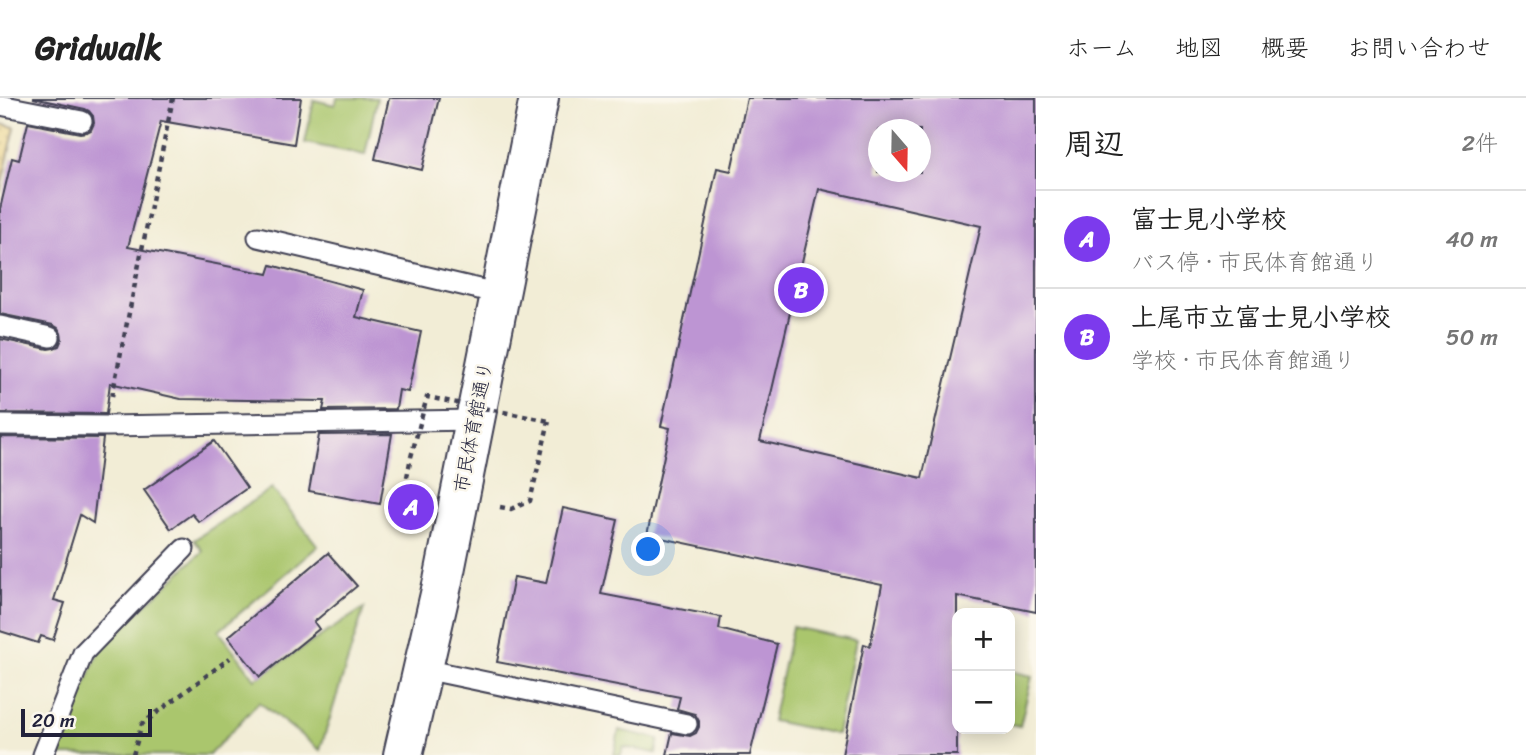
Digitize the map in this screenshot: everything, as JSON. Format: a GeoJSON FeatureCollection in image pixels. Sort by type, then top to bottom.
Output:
{"type":"FeatureCollection","features":[{"type":"Feature","properties":{"kind":"street","name":"市民体育館通り"},"geometry":{"type":"LineString","coordinates":[[403,755],[424,669],[539,98]]}},
{"type":"Feature","properties":{"kind":"lane"},"geometry":{"type":"LineString","coordinates":[[0,104],[82,121]]}},
{"type":"Feature","properties":{"kind":"lane"},"geometry":{"type":"LineString","coordinates":[[258,237],[500,294]]}},
{"type":"Feature","properties":{"kind":"lane"},"geometry":{"type":"LineString","coordinates":[[0,326],[50,337]]}},
{"type":"Feature","properties":{"kind":"lane"},"geometry":{"type":"LineString","coordinates":[[0,425],[106,426],[475,420]]}},
{"type":"Feature","properties":{"kind":"lane"},"geometry":{"type":"LineString","coordinates":[[43,755],[83,653],[184,550]]}},
{"type":"Feature","properties":{"kind":"lane"},"geometry":{"type":"LineString","coordinates":[[424,669],[687,724]]}},
{"type":"Feature","properties":{"kind":"path"},"geometry":{"type":"LineString","coordinates":[[106,426],[173,98]]}},
{"type":"Feature","properties":{"kind":"path"},"geometry":{"type":"LineString","coordinates":[[407,477],[427,397],[549,421],[530,501],[511,509],[500,507]]}},
{"type":"Feature","properties":{"kind":"path"},"geometry":{"type":"LineString","coordinates":[[133,755],[142,724],[230,658]]}},
{"type":"Feature","properties":{"kind":"sand"},"geometry":{"type":"Polygon","coordinates":[[[0,124],[15,127],[0,191],[0,124]]]}},
{"type":"Feature","properties":{"kind":"green space"},"geometry":{"type":"Polygon","coordinates":[[[337,98],[377,98],[365,155],[305,143],[314,100],[335,105],[337,98]]]}},
{"type":"Feature","properties":{"kind":"green space"},"geometry":{"type":"Polygon","coordinates":[[[272,488],[318,546],[219,631],[255,679],[364,608],[320,750],[259,702],[209,755],[58,755],[100,648],[203,551],[194,540],[272,488]]]}},
{"type":"Feature","properties":{"kind":"green space"},"geometry":{"type":"Polygon","coordinates":[[[792,627],[856,640],[837,734],[772,721],[792,627]]]}},
{"type":"Feature","properties":{"kind":"green space"},"geometry":{"type":"Polygon","coordinates":[[[1015,672],[1032,676],[1020,726],[1015,725],[1015,672]]]}},
{"type":"Feature","properties":{"kind":"green space"},"geometry":{"type":"Polygon","coordinates":[[[619,730],[659,739],[656,753],[623,747],[621,755],[614,755],[619,730]]]}},
{"type":"Feature","properties":{"kind":"building"},"geometry":{"type":"Polygon","coordinates":[[[33,98],[301,98],[294,144],[161,121],[128,247],[268,274],[271,265],[363,290],[356,317],[421,332],[408,392],[399,390],[396,409],[323,410],[325,401],[181,399],[110,383],[106,414],[0,413],[0,339],[48,349],[59,346],[62,339],[58,328],[53,325],[0,314],[0,209],[12,158],[19,160],[28,123],[80,133],[91,130],[94,123],[93,116],[85,109],[33,98]]]}},
{"type":"Feature","properties":{"kind":"building"},"geometry":{"type":"Polygon","coordinates":[[[389,98],[439,98],[422,170],[375,159],[389,98]]]}},
{"type":"Feature","properties":{"kind":"building"},"geometry":{"type":"Polygon","coordinates":[[[747,98],[1036,98],[1036,612],[957,596],[957,608],[952,608],[952,734],[957,734],[957,755],[842,755],[864,644],[870,646],[882,585],[647,535],[670,428],[661,426],[717,168],[731,171],[747,98]],[[819,189],[760,441],[922,478],[981,226],[819,189]]]}},
{"type":"Feature","properties":{"kind":"building"},"geometry":{"type":"Polygon","coordinates":[[[392,434],[380,504],[309,491],[319,435],[392,434]]]}},
{"type":"Feature","properties":{"kind":"building"},"geometry":{"type":"Polygon","coordinates":[[[0,437],[103,438],[93,523],[80,515],[54,600],[65,603],[53,640],[41,636],[38,643],[0,631],[0,437]]]}},
{"type":"Feature","properties":{"kind":"building"},"geometry":{"type":"Polygon","coordinates":[[[214,441],[247,488],[199,522],[192,514],[171,529],[144,490],[214,441]]]}},
{"type":"Feature","properties":{"kind":"building"},"geometry":{"type":"Polygon","coordinates":[[[563,508],[618,520],[601,594],[721,617],[719,629],[777,644],[750,755],[667,755],[672,733],[690,736],[696,733],[699,727],[695,714],[677,709],[680,697],[497,662],[514,577],[546,583],[563,508]]]}},
{"type":"Feature","properties":{"kind":"building"},"geometry":{"type":"Polygon","coordinates":[[[328,553],[357,586],[314,622],[319,629],[260,677],[228,637],[328,553]]]}},
{"type":"Feature","properties":{"kind":"place","name":"上尾市立富士見小学校"},"geometry":{"type":"Point","coordinates":[801,290]}},
{"type":"Feature","properties":{"kind":"place","name":"富士見小学校"},"geometry":{"type":"Point","coordinates":[411,507]}}]}
